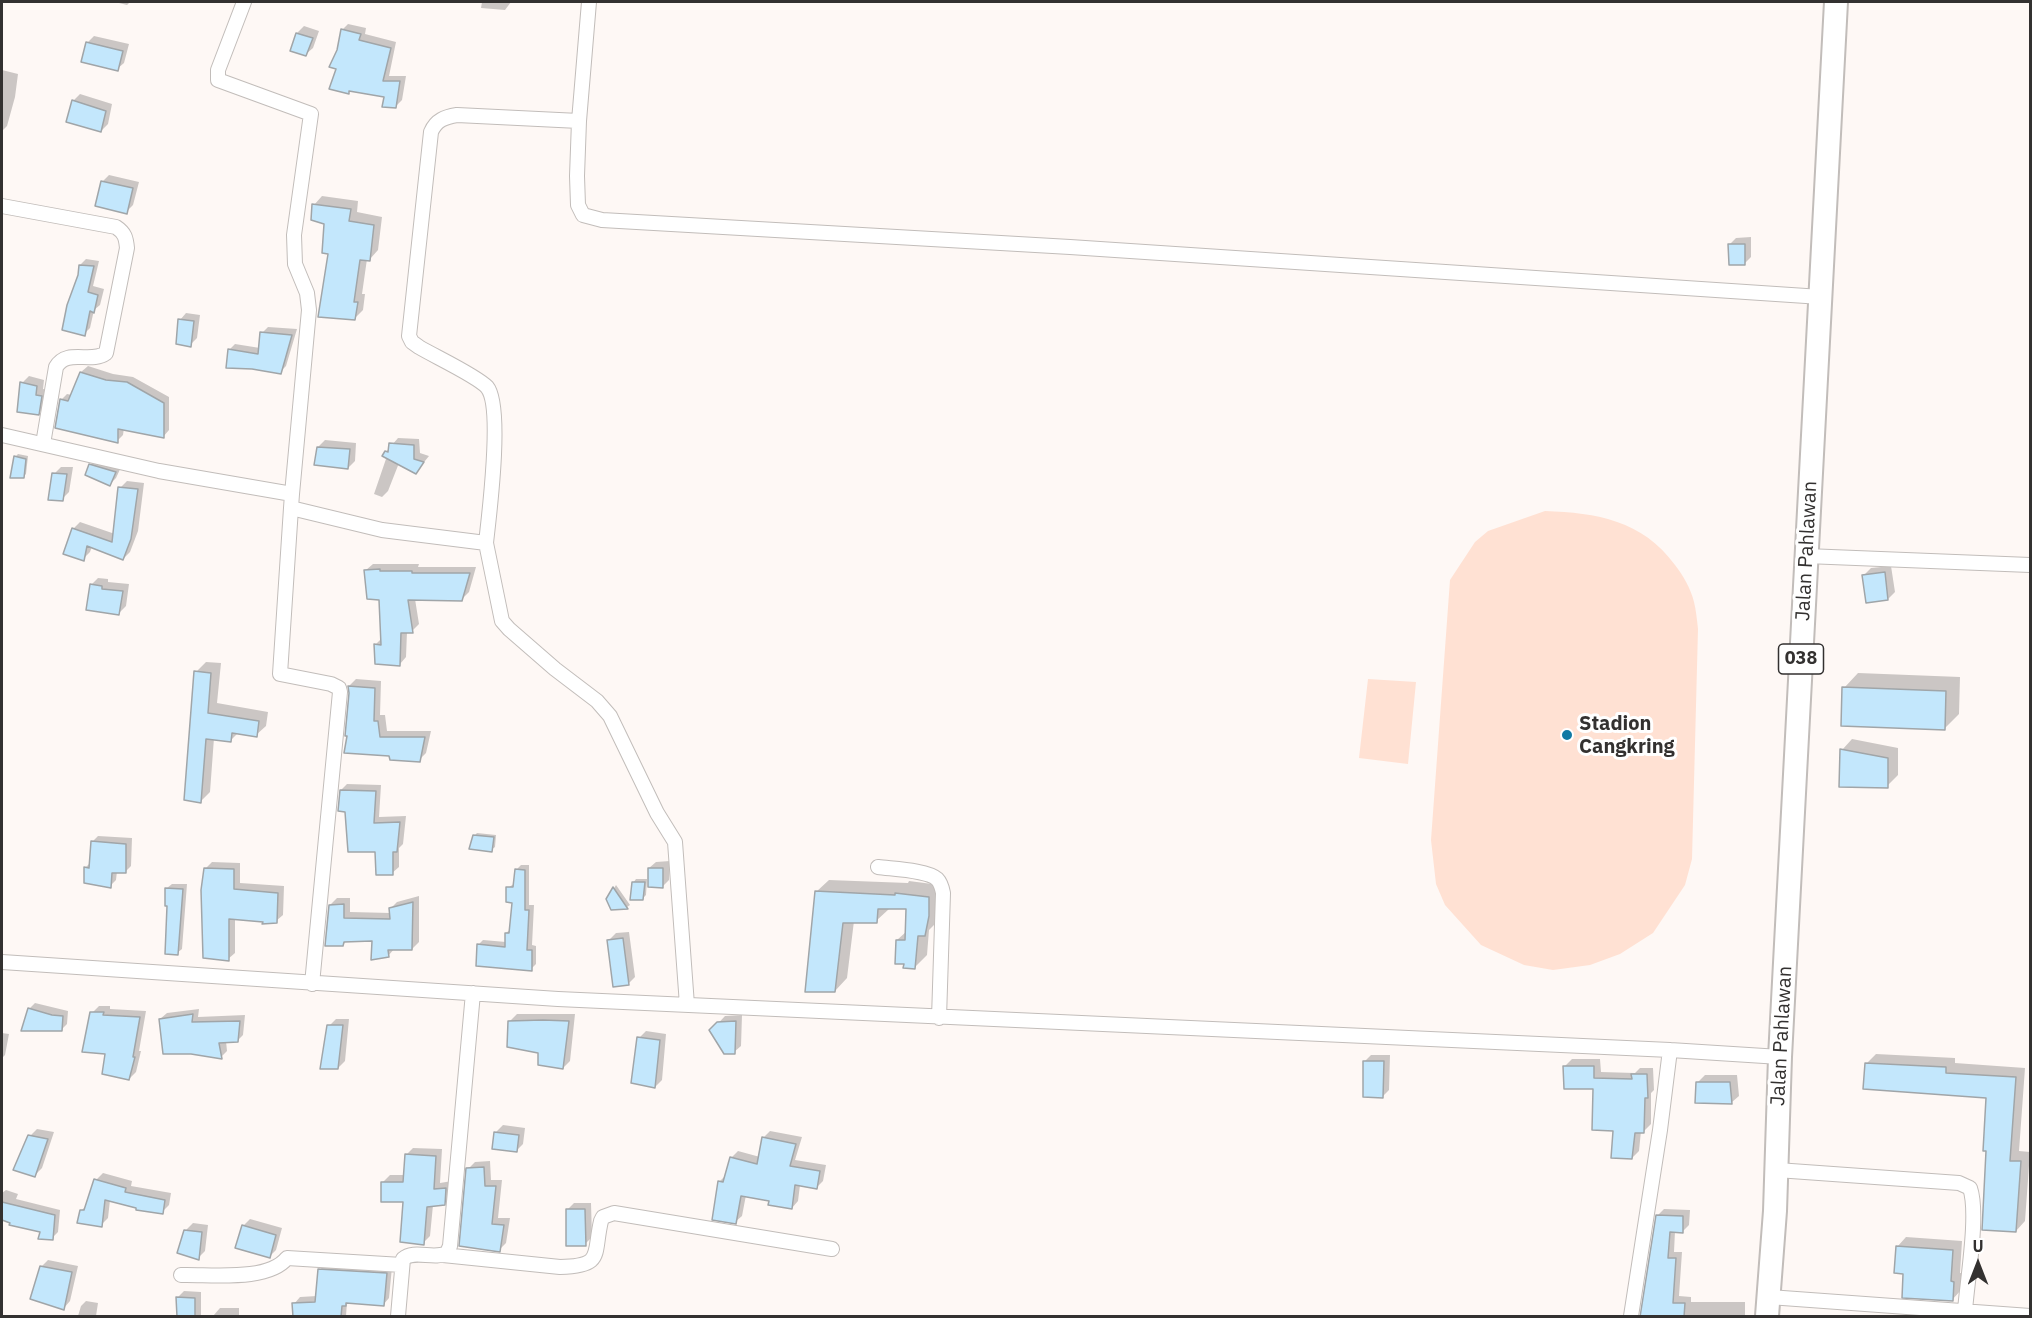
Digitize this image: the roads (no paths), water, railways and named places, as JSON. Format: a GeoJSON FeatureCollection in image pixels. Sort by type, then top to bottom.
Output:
{"type":"FeatureCollection","features":[{"type":"Feature","properties":{"kind":"main road","name":"Jalan Pahlawan"},"geometry":{"type":"LineString","coordinates":[[1768,1307],[1836,2]]}},
{"type":"Feature","properties":{"kind":"street"},"geometry":{"type":"LineString","coordinates":[[244,2],[218,70],[218,80],[311,114],[294,235],[295,264],[307,293],[309,310],[292,494],[280,674],[331,684],[339,688],[340,692],[312,984]]}},
{"type":"Feature","properties":{"kind":"street"},"geometry":{"type":"LineString","coordinates":[[589,2],[579,121],[578,206],[583,215],[603,220],[1082,248],[1821,297]]}},
{"type":"Feature","properties":{"kind":"street"},"geometry":{"type":"LineString","coordinates":[[579,121],[457,115],[445,117],[434,124],[409,336],[412,342],[419,347],[482,383],[490,394],[494,447],[486,543],[502,621],[555,669],[597,701],[610,716],[657,813],[675,842],[687,1005]]}},
{"type":"Feature","properties":{"kind":"street"},"geometry":{"type":"LineString","coordinates":[[2,206],[116,227],[123,232],[126,238],[127,249],[106,352],[99,356],[69,357],[60,361],[56,367],[43,444]]}},
{"type":"Feature","properties":{"kind":"street"},"geometry":{"type":"LineString","coordinates":[[2,435],[159,471],[292,494]]}},
{"type":"Feature","properties":{"kind":"street"},"geometry":{"type":"LineString","coordinates":[[291,508],[382,530],[486,543]]}},
{"type":"Feature","properties":{"kind":"street"},"geometry":{"type":"LineString","coordinates":[[1806,556],[2031,565]]}},
{"type":"Feature","properties":{"kind":"street"},"geometry":{"type":"LineString","coordinates":[[878,867],[928,874],[940,883],[943,893],[939,1018]]}},
{"type":"Feature","properties":{"kind":"street"},"geometry":{"type":"LineString","coordinates":[[2,962],[558,999],[1780,1057]]}},
{"type":"Feature","properties":{"kind":"street"},"geometry":{"type":"LineString","coordinates":[[443,1255],[447,1253],[450,1246],[473,993]]}},
{"type":"Feature","properties":{"kind":"street"},"geometry":{"type":"LineString","coordinates":[[1631,1317],[1670,1050]]}},
{"type":"Feature","properties":{"kind":"street"},"geometry":{"type":"LineString","coordinates":[[1776,1170],[1959,1183],[1970,1188],[1973,1197],[1973,1215],[1965,1311]]}},
{"type":"Feature","properties":{"kind":"street"},"geometry":{"type":"LineString","coordinates":[[398,1317],[402,1265],[406,1256],[443,1255],[580,1267],[592,1261],[596,1254],[603,1217],[614,1213],[831,1248]]}},
{"type":"Feature","properties":{"kind":"street"},"geometry":{"type":"LineString","coordinates":[[182,1275],[255,1274],[282,1264],[287,1257],[402,1265]]}},
{"type":"Feature","properties":{"kind":"street"},"geometry":{"type":"LineString","coordinates":[[1768,1307],[1965,1311],[2031,1316]]}},
{"type":"Feature","properties":{"kind":"place","name":"Stadion Cangkring"},"geometry":{"type":"Point","coordinates":[1567,735]}}]}
